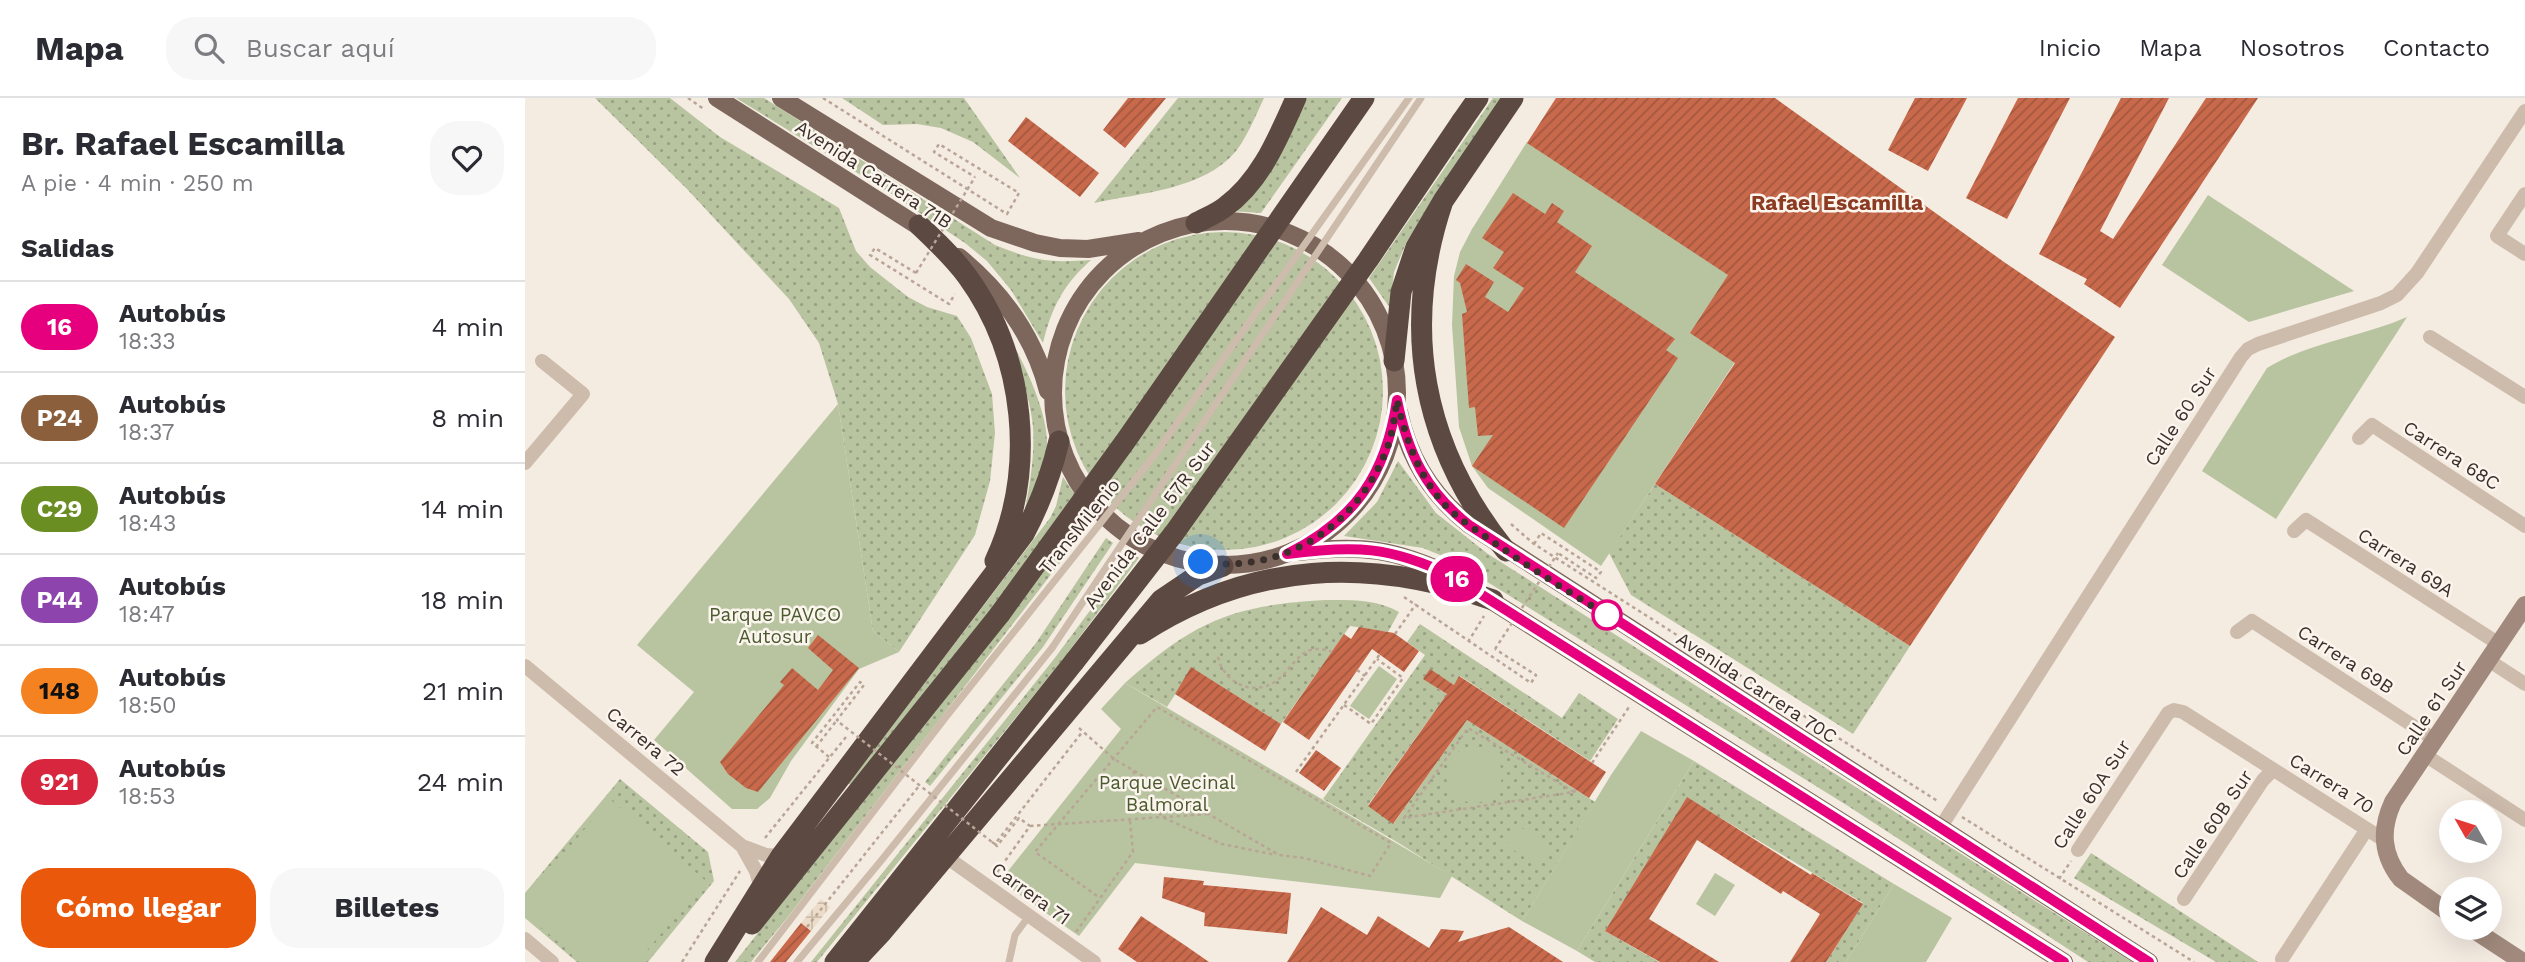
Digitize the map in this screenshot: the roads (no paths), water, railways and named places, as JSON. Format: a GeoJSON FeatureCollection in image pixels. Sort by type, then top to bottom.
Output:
{"type":"FeatureCollection","features":[{"type":"Feature","properties":{"kind":"highway"},"geometry":{"type":"LineString","coordinates":[[1196,223],[1225,207],[1257,174],[1296,98]]}},
{"type":"Feature","properties":{"kind":"highway"},"geometry":{"type":"LineString","coordinates":[[721,962],[1000,614],[1128,439],[1364,98]]}},
{"type":"Feature","properties":{"kind":"highway","name":"Avenida Calle 57R Sur"},"geometry":{"type":"LineString","coordinates":[[835,962],[1175,532],[1368,260],[1478,98]]}},
{"type":"Feature","properties":{"kind":"highway"},"geometry":{"type":"LineString","coordinates":[[1394,361],[1397,314],[1408,269],[1425,230],[1513,98]]}},
{"type":"Feature","properties":{"kind":"highway"},"geometry":{"type":"LineString","coordinates":[[1443,201],[1427,257],[1423,285],[1422,342],[1427,389],[1436,426],[1458,480],[1472,505],[1506,551]]}},
{"type":"Feature","properties":{"kind":"highway"},"geometry":{"type":"LineString","coordinates":[[919,225],[945,249],[967,276],[984,304],[1002,343],[1017,396],[1020,461],[1016,494],[1008,526],[982,587]]}},
{"type":"Feature","properties":{"kind":"highway"},"geometry":{"type":"LineString","coordinates":[[715,962],[781,856],[1024,534],[1040,505],[1052,473],[1059,441]]}},
{"type":"Feature","properties":{"kind":"highway"},"geometry":{"type":"LineString","coordinates":[[854,962],[1161,600],[1198,575],[1223,566]]}},
{"type":"Feature","properties":{"kind":"highway"},"geometry":{"type":"LineString","coordinates":[[1121,647],[1157,623],[1196,603],[1237,588],[1290,576],[1323,572],[1366,572],[1452,586],[1488,608]]}},
{"type":"Feature","properties":{"kind":"main road","name":"Avenida Carrera 71B"},"geometry":{"type":"LineString","coordinates":[[717,98],[919,225],[983,277],[1020,323],[1044,374],[1053,408]]}},
{"type":"Feature","properties":{"kind":"main road","name":"Avenida Carrera 71B"},"geometry":{"type":"LineString","coordinates":[[781,98],[991,228],[1035,243],[1060,248],[1088,248],[1146,240]]}},
{"type":"Feature","properties":{"kind":"main road"},"geometry":{"type":"LineString","coordinates":[[1287,554],[1312,541],[1335,524],[1367,489],[1385,456],[1393,429],[1397,400],[1394,361],[1385,329],[1370,299],[1349,273],[1323,251],[1294,235],[1262,225],[1229,220],[1196,223],[1162,233],[1146,240],[1112,263],[1085,293],[1065,329],[1054,368],[1053,408],[1059,441],[1076,481],[1103,516],[1138,543],[1179,559],[1223,566],[1287,554],[1355,548],[1403,555],[1452,576],[1488,608],[2064,962]]}},
{"type":"Feature","properties":{"kind":"main road","name":"Avenida Carrera 70C"},"geometry":{"type":"LineString","coordinates":[[1397,400],[1410,450],[1419,469],[1440,499],[1469,525],[2149,962]]}},
{"type":"Feature","properties":{"kind":"street","name":"Calle 60 Sur"},"geometry":{"type":"LineString","coordinates":[[1940,828],[2241,357],[2248,349],[2258,345],[2397,295],[2417,272],[2525,111]]}},
{"type":"Feature","properties":{"kind":"street"},"geometry":{"type":"LineString","coordinates":[[2525,194],[2497,236],[2525,254]]}},
{"type":"Feature","properties":{"kind":"street"},"geometry":{"type":"LineString","coordinates":[[2430,337],[2525,397]]}},
{"type":"Feature","properties":{"kind":"street"},"geometry":{"type":"LineString","coordinates":[[525,463],[583,394],[542,361]]}},
{"type":"Feature","properties":{"kind":"street","name":"Carrera 68C"},"geometry":{"type":"LineString","coordinates":[[2359,438],[2372,425],[2525,526]]}},
{"type":"Feature","properties":{"kind":"street","name":"Carrera 69A"},"geometry":{"type":"LineString","coordinates":[[2294,531],[2306,520],[2499,644]]}},
{"type":"Feature","properties":{"kind":"street","name":"Calle 61 Sur"},"geometry":{"type":"LineString","coordinates":[[2384,840],[2385,823],[2393,803],[2525,605]]}},
{"type":"Feature","properties":{"kind":"street","name":"Carrera 69B"},"geometry":{"type":"LineString","coordinates":[[2237,632],[2252,621],[2430,748],[2525,820]]}},
{"type":"Feature","properties":{"kind":"street"},"geometry":{"type":"LineString","coordinates":[[2488,660],[2525,684]]}},
{"type":"Feature","properties":{"kind":"street","name":"Carrera 72"},"geometry":{"type":"LineString","coordinates":[[525,666],[742,846],[753,864],[761,888]]}},
{"type":"Feature","properties":{"kind":"street","name":"Carrera 70"},"geometry":{"type":"LineString","coordinates":[[2168,713],[2174,710],[2183,712],[2384,840],[2391,862],[2401,879],[2439,906]]}},
{"type":"Feature","properties":{"kind":"street","name":"Calle 60A Sur"},"geometry":{"type":"LineString","coordinates":[[2078,850],[2168,713]]}},
{"type":"Feature","properties":{"kind":"street","name":"Calle 60B Sur"},"geometry":{"type":"LineString","coordinates":[[2183,899],[2263,780],[2272,771]]}},
{"type":"Feature","properties":{"kind":"street"},"geometry":{"type":"LineString","coordinates":[[2282,958],[2367,829]]}},
{"type":"Feature","properties":{"kind":"street","name":"Carrera 72"},"geometry":{"type":"LineString","coordinates":[[742,846],[766,855],[781,856]]}},
{"type":"Feature","properties":{"kind":"street","name":"Carrera 71"},"geometry":{"type":"LineString","coordinates":[[945,856],[1094,962]]}},
{"type":"Feature","properties":{"kind":"street"},"geometry":{"type":"LineString","coordinates":[[525,939],[552,962]]}},
{"type":"Feature","properties":{"kind":"street"},"geometry":{"type":"LineString","coordinates":[[2489,940],[2523,962]]}},
{"type":"Feature","properties":{"kind":"lane","name":"TransMilenio"},"geometry":{"type":"LineString","coordinates":[[758,962],[1168,437],[1409,98]]}},
{"type":"Feature","properties":{"kind":"lane","name":"TransMilenio"},"geometry":{"type":"LineString","coordinates":[[797,962],[1052,648],[1421,98]]}},
{"type":"Feature","properties":{"kind":"lane"},"geometry":{"type":"LineString","coordinates":[[1009,962],[1014,935],[1029,916]]}},
{"type":"Feature","properties":{"kind":"district","name":"Rafael Escamilla"},"geometry":{"type":"Point","coordinates":[1837,203]}},
{"type":"Feature","properties":{"kind":"park label","name":"Parque PAVCO Autosur"},"geometry":{"type":"Point","coordinates":[775,625]}},
{"type":"Feature","properties":{"kind":"park label","name":"Parque Vecinal Balmoral"},"geometry":{"type":"Point","coordinates":[1167,793]}}]}
